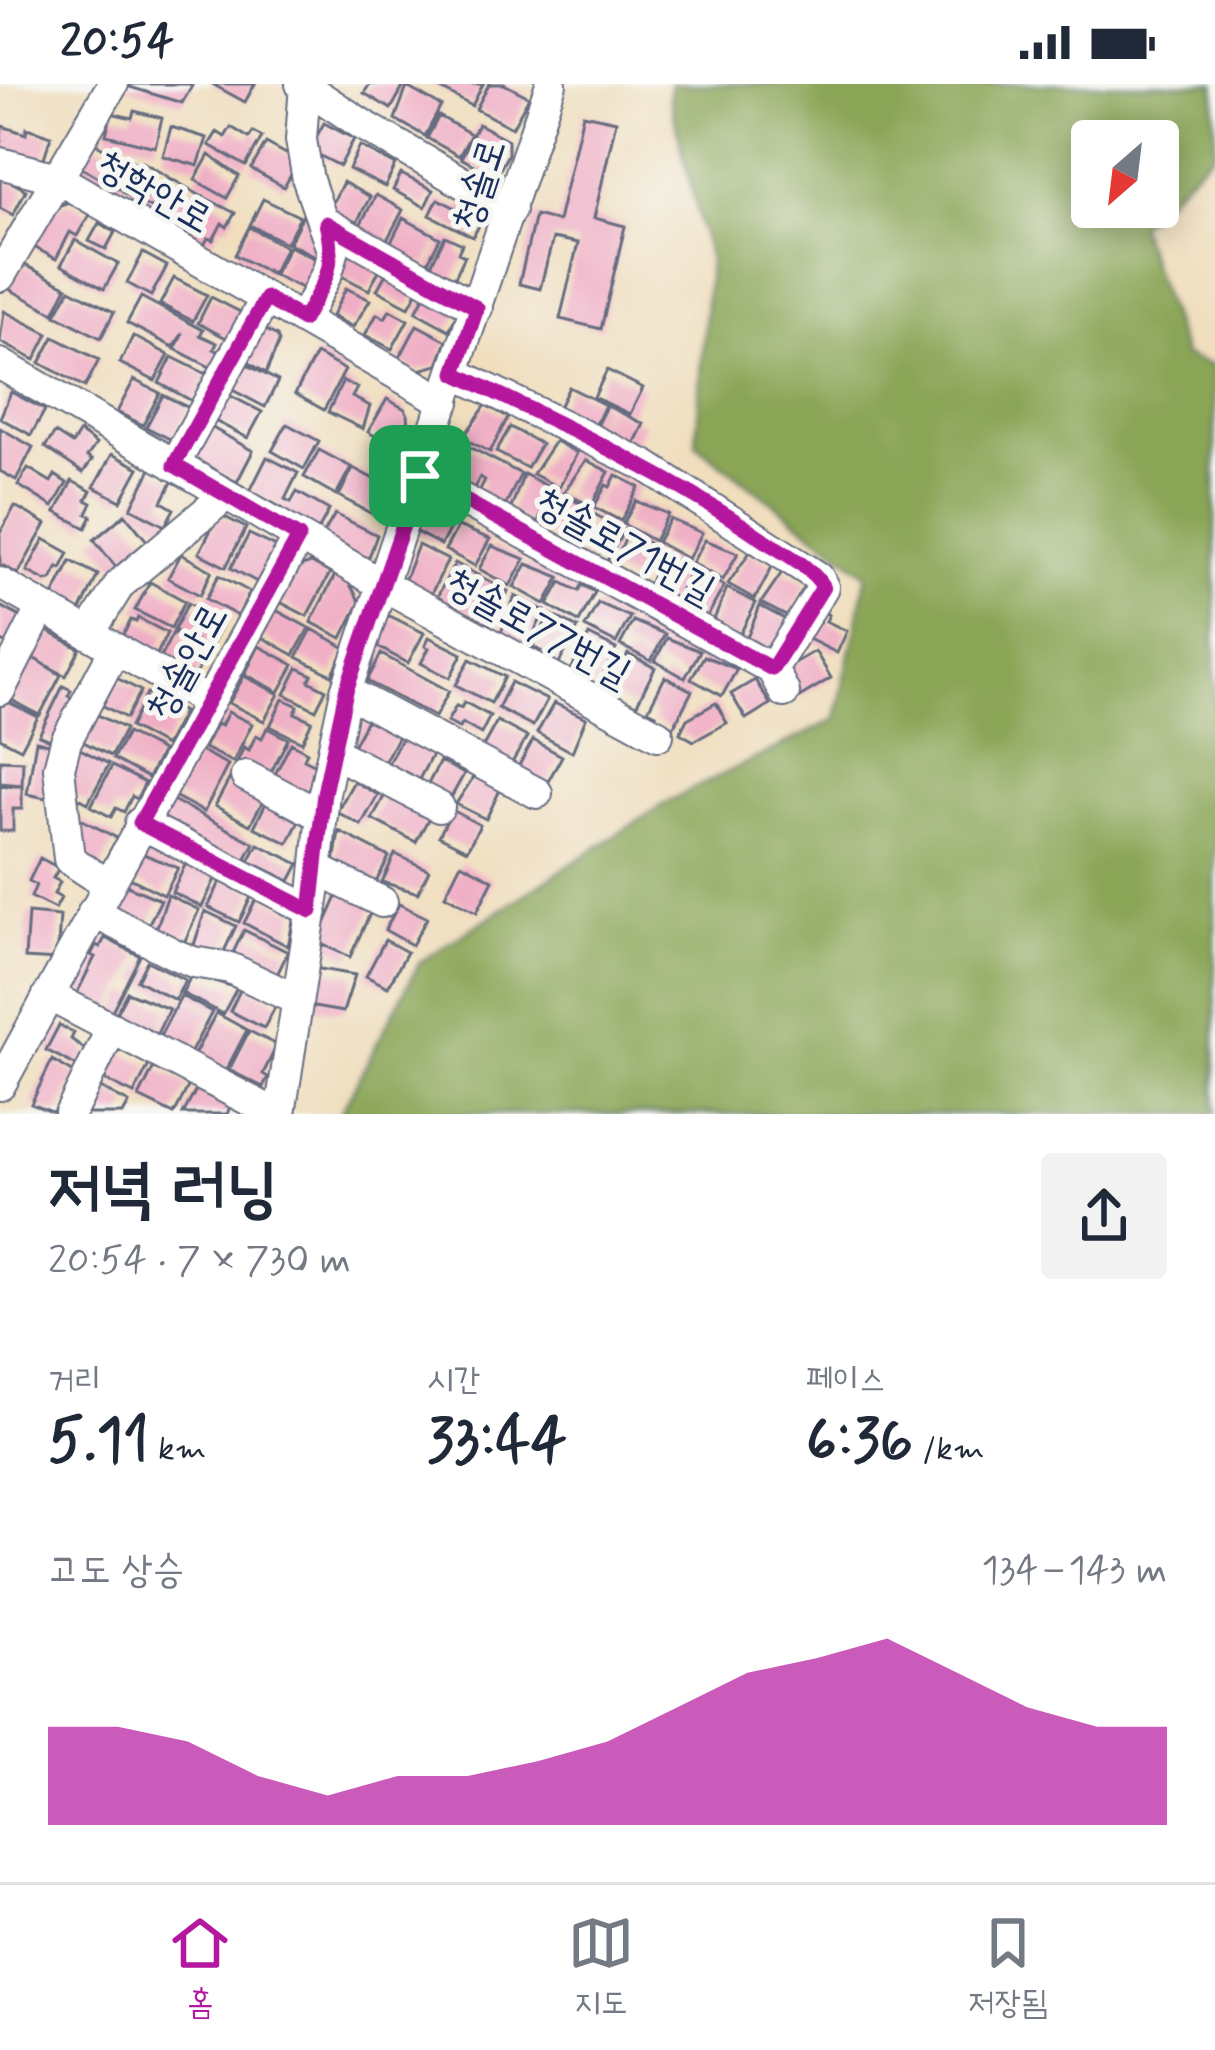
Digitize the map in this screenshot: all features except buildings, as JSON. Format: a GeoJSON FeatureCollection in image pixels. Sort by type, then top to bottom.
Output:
{"type":"FeatureCollection","features":[{"type":"Feature","properties":{"kind":"street"},"geometry":{"type":"LineString","coordinates":[[0,275],[113,84]]}},
{"type":"Feature","properties":{"kind":"street","name":"청솔로"},"geometry":{"type":"LineString","coordinates":[[278,1114],[322,816],[346,691],[550,84]]}},
{"type":"Feature","properties":{"kind":"street"},"geometry":{"type":"LineString","coordinates":[[304,85],[510,210]]}},
{"type":"Feature","properties":{"kind":"street"},"geometry":{"type":"LineString","coordinates":[[303,320],[333,253],[308,180],[301,140],[304,85]]}},
{"type":"Feature","properties":{"kind":"street","name":"청학안로"},"geometry":{"type":"LineString","coordinates":[[0,163],[57,178],[303,320],[450,387],[646,466],[818,577],[823,587],[778,680]]}},
{"type":"Feature","properties":{"kind":"street","name":"청솔로"},"geometry":{"type":"LineString","coordinates":[[326,223],[477,308]]}},
{"type":"Feature","properties":{"kind":"street"},"geometry":{"type":"LineString","coordinates":[[174,465],[266,298]]}},
{"type":"Feature","properties":{"kind":"street","name":"청솔로77번길"},"geometry":{"type":"LineString","coordinates":[[0,364],[383,586],[658,735]]}},
{"type":"Feature","properties":{"kind":"street","name":"청솔로71번길"},"geometry":{"type":"LineString","coordinates":[[420,476],[778,680]]}},
{"type":"Feature","properties":{"kind":"street"},"geometry":{"type":"LineString","coordinates":[[107,884],[69,859],[59,768],[66,741],[119,584],[226,495]]}},
{"type":"Feature","properties":{"kind":"street","name":"청솔안로"},"geometry":{"type":"LineString","coordinates":[[0,1084],[299,537]]}},
{"type":"Feature","properties":{"kind":"street"},"geometry":{"type":"LineString","coordinates":[[0,583],[207,700]]}},
{"type":"Feature","properties":{"kind":"street"},"geometry":{"type":"LineString","coordinates":[[0,690],[42,607]]}},
{"type":"Feature","properties":{"kind":"street"},"geometry":{"type":"LineString","coordinates":[[346,691],[537,793]]}},
{"type":"Feature","properties":{"kind":"street"},"geometry":{"type":"LineString","coordinates":[[333,752],[439,808]]}},
{"type":"Feature","properties":{"kind":"street"},"geometry":{"type":"LineString","coordinates":[[246,776],[322,816]]}},
{"type":"Feature","properties":{"kind":"street"},"geometry":{"type":"LineString","coordinates":[[140,823],[311,911]]}},
{"type":"Feature","properties":{"kind":"street"},"geometry":{"type":"LineString","coordinates":[[317,869],[382,902]]}},
{"type":"Feature","properties":{"kind":"street"},"geometry":{"type":"LineString","coordinates":[[93,911],[176,955],[230,968],[297,1000]]}},
{"type":"Feature","properties":{"kind":"street"},"geometry":{"type":"LineString","coordinates":[[48,995],[278,1114]]}},
{"type":"Feature","properties":{"kind":"street"},"geometry":{"type":"LineString","coordinates":[[70,1114],[112,1028]]}},
{"type":"Feature","properties":{"kind":"green space"},"geometry":{"type":"Polygon","coordinates":[[[671,84],[1215,84],[1215,151],[1179,186],[1179,120],[1071,120],[1071,228],[1139,228],[1184,356],[1215,366],[1215,1114],[340,1114],[420,962],[669,801],[836,719],[867,574],[696,444],[709,259],[670,99],[671,84]]]}},
{"type":"Feature","properties":{"kind":"route"},"geometry":{"type":"LineString","coordinates":[[326,223],[477,308],[455,373],[646,466],[729,516],[818,577],[823,587],[772,669],[420,476],[346,691],[324,793],[311,911],[140,823],[299,537],[174,465],[266,298],[303,320],[333,253],[326,223]]}}]}
